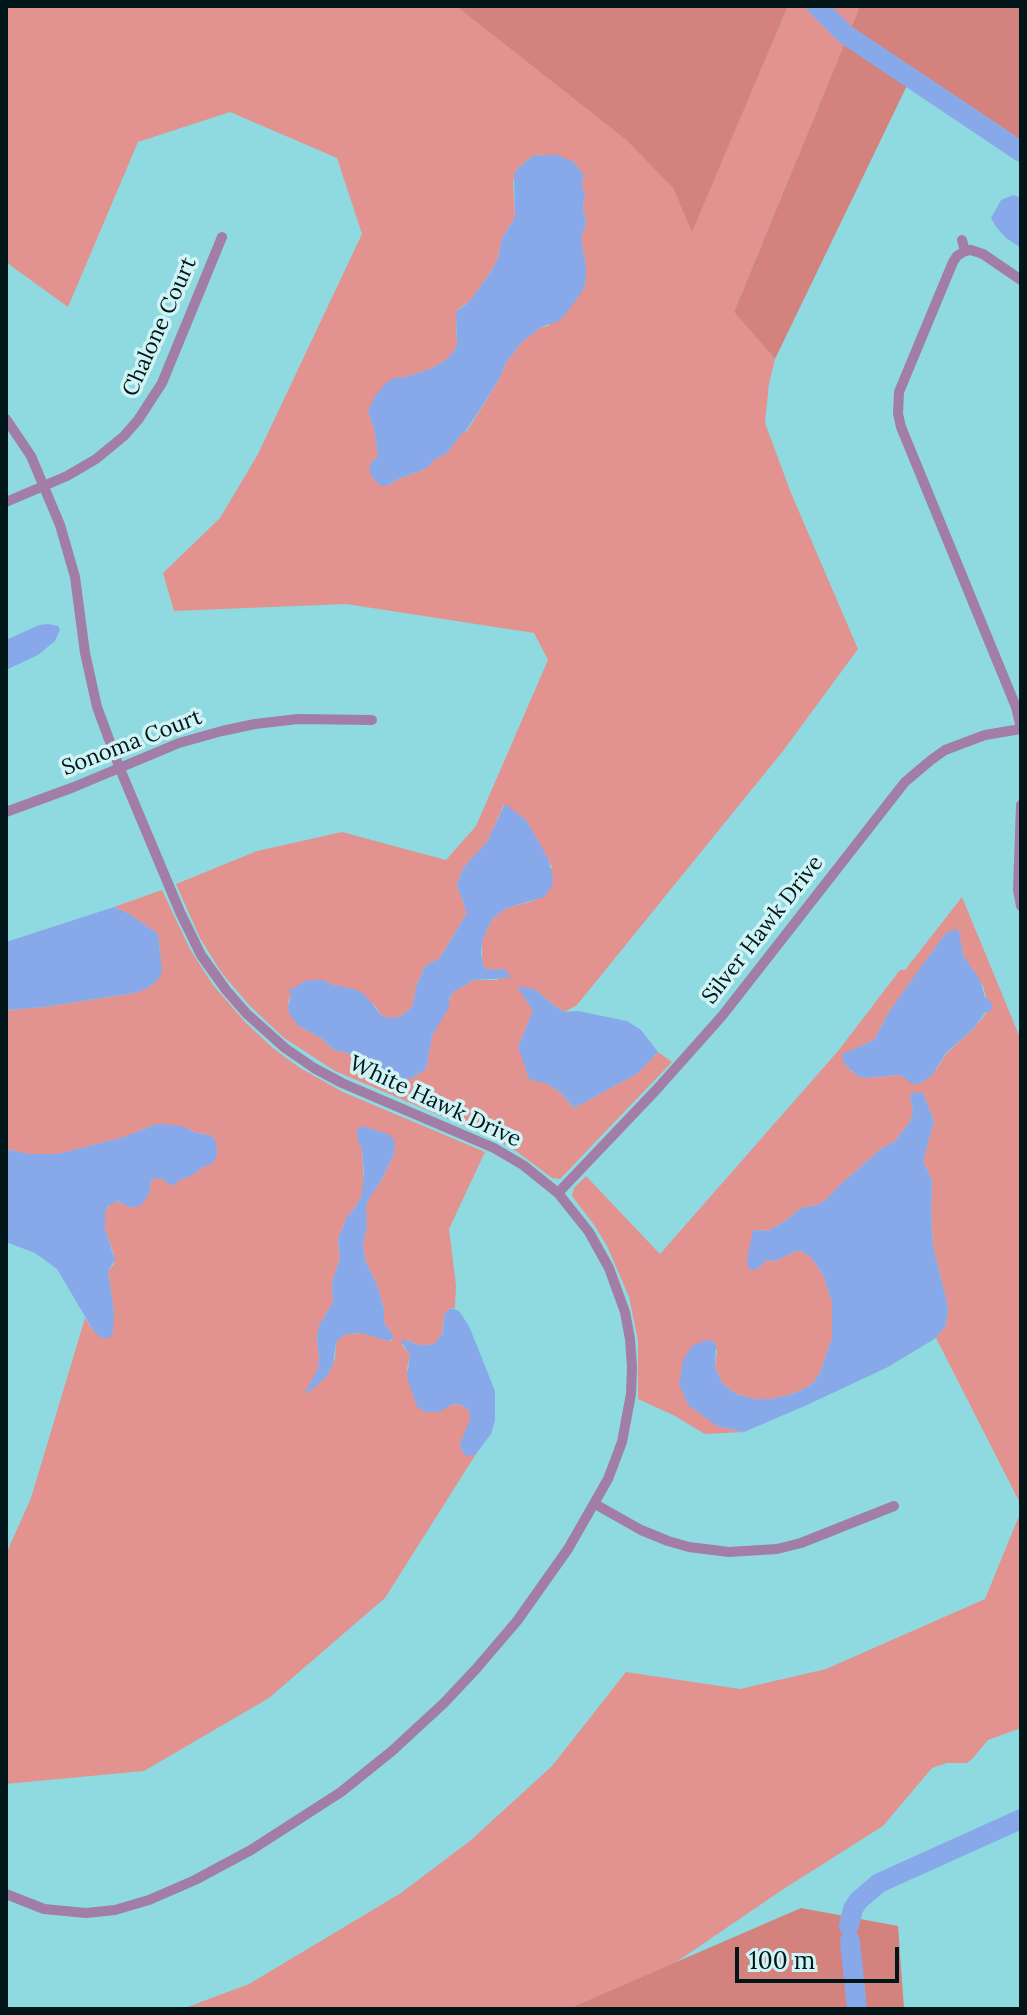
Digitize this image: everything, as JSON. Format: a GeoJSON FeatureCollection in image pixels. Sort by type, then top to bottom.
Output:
{"type":"FeatureCollection","features":[{"type":"Feature","properties":{"kind":"street","name":"Chalone Court"},"geometry":{"type":"LineString","coordinates":[[6,502],[67,476],[96,459],[124,436],[149,406],[222,237]]}},
{"type":"Feature","properties":{"kind":"street"},"geometry":{"type":"LineString","coordinates":[[1021,280],[983,254],[964,246],[953,262],[899,392],[898,414],[1016,707],[1021,728]]}},
{"type":"Feature","properties":{"kind":"street","name":"White Hawk Drive"},"geometry":{"type":"LineString","coordinates":[[6,419],[27,448],[60,525],[75,577],[85,653],[97,707],[120,769],[189,933],[216,977],[247,1014],[285,1048],[314,1068],[494,1148],[534,1173],[558,1193],[580,1218],[600,1249],[618,1290],[630,1339],[632,1367],[627,1419],[616,1461],[568,1549],[537,1594],[476,1669],[392,1751],[341,1792],[262,1844],[219,1868],[136,1905],[102,1912],[64,1912],[44,1909],[6,1894]]}},
{"type":"Feature","properties":{"kind":"street","name":"Sonoma Court"},"geometry":{"type":"LineString","coordinates":[[6,812],[179,743],[238,727],[298,719],[372,720]]}},
{"type":"Feature","properties":{"kind":"street","name":"Silver Hawk Drive"},"geometry":{"type":"LineString","coordinates":[[558,1193],[722,1016],[905,782],[945,750],[985,735],[1021,728]]}},
{"type":"Feature","properties":{"kind":"street"},"geometry":{"type":"LineString","coordinates":[[1021,805],[1018,890],[1021,906]]}},
{"type":"Feature","properties":{"kind":"street"},"geometry":{"type":"LineString","coordinates":[[595,1504],[668,1541],[729,1552],[777,1549],[801,1543],[894,1506]]}},
{"type":"Feature","properties":{"kind":"shaded area"},"geometry":{"type":"Polygon","coordinates":[[[6,6],[456,6],[626,140],[673,188],[692,231],[788,6],[860,6],[734,312],[775,359],[765,423],[791,493],[858,649],[783,751],[577,1005],[565,1012],[534,989],[533,1011],[518,1047],[548,1084],[574,1108],[638,1073],[658,1052],[672,1062],[560,1179],[552,1178],[493,1138],[335,1071],[284,1038],[249,1005],[221,972],[200,938],[176,884],[257,851],[342,832],[446,860],[476,826],[548,660],[534,633],[346,604],[174,611],[163,573],[220,518],[258,454],[362,234],[337,158],[230,112],[138,142],[68,307],[6,262],[6,6]],[[548,155],[533,156],[518,168],[513,182],[515,218],[502,238],[498,259],[490,273],[470,301],[460,308],[456,318],[457,345],[453,353],[430,369],[394,379],[368,412],[378,456],[370,464],[389,485],[428,467],[447,453],[467,431],[507,361],[522,342],[541,327],[548,326],[583,290],[586,267],[581,238],[586,223],[583,174],[548,155]],[[504,805],[487,842],[463,868],[457,885],[467,913],[440,958],[425,966],[416,987],[413,1005],[408,1011],[400,1017],[389,1018],[343,987],[323,980],[291,995],[288,1003],[299,1026],[321,1038],[334,1050],[345,1052],[398,1078],[412,1078],[426,1069],[432,1036],[453,992],[474,980],[497,980],[503,969],[488,970],[482,962],[482,941],[494,917],[507,908],[533,901],[552,867],[526,820],[504,805]]]}},
{"type":"Feature","properties":{"kind":"shaded area"},"geometry":{"type":"Polygon","coordinates":[[[456,6],[788,6],[692,232],[673,188],[626,140],[456,6]]]}},
{"type":"Feature","properties":{"kind":"shaded area"},"geometry":{"type":"Polygon","coordinates":[[[860,6],[1021,6],[1021,140],[915,69],[775,359],[734,312],[860,6]]]}},
{"type":"Feature","properties":{"kind":"shaded area"},"geometry":{"type":"Polygon","coordinates":[[[162,890],[190,949],[213,985],[273,1048],[300,1068],[343,1092],[485,1152],[449,1229],[456,1285],[455,1308],[450,1308],[444,1317],[442,1335],[434,1344],[419,1345],[406,1340],[402,1345],[410,1354],[407,1369],[443,1409],[460,1404],[468,1409],[471,1417],[460,1447],[465,1455],[476,1454],[385,1598],[269,1698],[144,1771],[6,1784],[6,1554],[31,1498],[85,1318],[93,1330],[114,1312],[108,1271],[114,1264],[114,1255],[105,1229],[105,1211],[112,1202],[122,1202],[129,1207],[149,1194],[154,1178],[177,1181],[203,1167],[210,1135],[153,1125],[125,1137],[58,1154],[29,1154],[6,1149],[6,1010],[134,993],[152,985],[161,963],[158,934],[114,907],[162,890]],[[357,1132],[362,1150],[364,1185],[362,1195],[338,1238],[340,1259],[332,1282],[333,1302],[317,1336],[318,1369],[306,1393],[327,1376],[335,1358],[336,1343],[342,1336],[361,1333],[385,1340],[393,1339],[384,1322],[384,1309],[365,1260],[363,1243],[368,1199],[394,1154],[357,1132]]]}},
{"type":"Feature","properties":{"kind":"shaded area"},"geometry":{"type":"Polygon","coordinates":[[[962,897],[1021,1040],[1021,1505],[936,1338],[946,1325],[948,1307],[933,1247],[932,1180],[923,1161],[934,1121],[923,1093],[910,1094],[913,1112],[910,1122],[894,1142],[881,1149],[826,1200],[801,1208],[768,1231],[754,1230],[758,1269],[766,1260],[775,1261],[796,1251],[812,1258],[823,1275],[832,1301],[832,1338],[820,1373],[813,1383],[786,1396],[770,1399],[736,1394],[722,1383],[715,1367],[717,1351],[711,1340],[717,1426],[744,1432],[705,1434],[638,1399],[638,1341],[629,1297],[608,1248],[572,1196],[574,1188],[586,1176],[660,1254],[838,1051],[900,970],[905,970],[962,897]],[[959,932],[946,933],[889,1012],[874,1040],[842,1055],[852,1072],[864,1078],[899,1075],[921,1083],[937,1068],[946,1054],[989,1010],[983,986],[963,955],[959,932]]]}},
{"type":"Feature","properties":{"kind":"shaded area"},"geometry":{"type":"Polygon","coordinates":[[[1021,1511],[1021,1728],[988,1740],[967,1763],[947,1763],[932,1768],[883,1826],[675,1963],[568,2009],[182,2009],[249,1984],[401,1893],[471,1840],[552,1766],[626,1672],[740,1689],[826,1669],[985,1599],[1021,1511]]]}},
{"type":"Feature","properties":{"kind":"shaded area"},"geometry":{"type":"Polygon","coordinates":[[[801,1908],[898,1926],[904,2009],[568,2009],[801,1908]]]}},
{"type":"Feature","properties":{"kind":"water"},"geometry":{"type":"Polygon","coordinates":[[[557,155],[574,162],[583,174],[586,223],[581,238],[586,279],[583,290],[557,322],[541,327],[522,342],[507,361],[466,431],[447,453],[420,471],[381,486],[370,473],[370,464],[378,456],[368,412],[375,396],[394,378],[430,369],[453,353],[457,345],[456,312],[470,301],[490,273],[498,259],[502,238],[515,218],[514,174],[533,156],[557,155]]]}},
{"type":"Feature","properties":{"kind":"water"},"geometry":{"type":"Polygon","coordinates":[[[1013,195],[1021,198],[1021,248],[1006,238],[991,218],[1001,200],[1013,195]]]}},
{"type":"Feature","properties":{"kind":"water"},"geometry":{"type":"Polygon","coordinates":[[[48,624],[58,626],[60,630],[55,641],[38,655],[6,670],[6,640],[48,624]]]}},
{"type":"Feature","properties":{"kind":"water"},"geometry":{"type":"Polygon","coordinates":[[[505,804],[526,820],[548,858],[552,886],[544,897],[507,908],[494,917],[482,941],[484,967],[488,970],[503,969],[510,978],[474,980],[453,992],[449,1007],[432,1036],[426,1069],[400,1081],[345,1052],[334,1050],[321,1038],[299,1026],[288,1008],[289,990],[309,980],[323,980],[354,989],[364,994],[381,1015],[389,1018],[400,1017],[408,1011],[413,1005],[416,987],[425,966],[440,958],[467,913],[457,885],[463,868],[487,842],[505,804]]]}},
{"type":"Feature","properties":{"kind":"water"},"geometry":{"type":"Polygon","coordinates":[[[114,907],[158,934],[162,972],[158,980],[134,993],[6,1010],[6,942],[114,907]]]}},
{"type":"Feature","properties":{"kind":"water"},"geometry":{"type":"Polygon","coordinates":[[[955,929],[959,931],[963,955],[980,980],[993,1009],[985,1013],[972,1030],[946,1053],[932,1075],[921,1083],[912,1084],[899,1075],[858,1076],[846,1066],[841,1055],[874,1040],[915,975],[946,933],[955,929]]]}},
{"type":"Feature","properties":{"kind":"water"},"geometry":{"type":"Polygon","coordinates":[[[517,986],[534,989],[565,1012],[578,1011],[627,1021],[641,1030],[658,1052],[638,1073],[574,1108],[548,1084],[529,1079],[518,1047],[533,1011],[517,986]]]}},
{"type":"Feature","properties":{"kind":"water"},"geometry":{"type":"Polygon","coordinates":[[[923,1093],[934,1121],[923,1161],[932,1180],[933,1247],[948,1307],[946,1325],[936,1338],[888,1367],[807,1405],[744,1432],[717,1426],[688,1405],[679,1384],[683,1360],[692,1346],[711,1340],[716,1344],[715,1367],[722,1383],[736,1394],[770,1399],[786,1396],[813,1383],[820,1373],[832,1338],[832,1301],[823,1275],[812,1258],[796,1251],[775,1261],[766,1260],[758,1269],[751,1270],[747,1260],[753,1230],[768,1231],[801,1208],[826,1200],[881,1149],[894,1142],[910,1122],[913,1112],[910,1094],[923,1093]]]}},
{"type":"Feature","properties":{"kind":"water"},"geometry":{"type":"Polygon","coordinates":[[[162,1124],[182,1126],[210,1135],[216,1141],[217,1155],[212,1164],[177,1181],[177,1184],[154,1178],[149,1194],[137,1207],[129,1207],[118,1201],[108,1206],[105,1229],[115,1260],[108,1271],[114,1312],[113,1332],[110,1338],[101,1338],[93,1330],[57,1269],[35,1253],[6,1242],[6,1149],[29,1154],[58,1154],[162,1124]]]}},
{"type":"Feature","properties":{"kind":"water"},"geometry":{"type":"Polygon","coordinates":[[[363,1126],[390,1135],[395,1142],[394,1154],[368,1200],[363,1243],[365,1260],[384,1309],[384,1322],[393,1339],[388,1341],[361,1333],[342,1336],[336,1343],[333,1364],[327,1376],[304,1394],[318,1369],[319,1326],[333,1302],[332,1282],[340,1259],[338,1238],[362,1195],[362,1150],[356,1135],[363,1126]]]}},
{"type":"Feature","properties":{"kind":"water"},"geometry":{"type":"Polygon","coordinates":[[[451,1308],[459,1311],[469,1326],[495,1391],[495,1420],[491,1434],[476,1454],[470,1456],[465,1455],[460,1447],[471,1417],[468,1409],[460,1404],[439,1412],[425,1412],[417,1407],[407,1377],[410,1354],[401,1342],[434,1344],[442,1335],[445,1313],[451,1308]]]}},
{"type":"Feature","properties":{"kind":"waterway"},"geometry":{"type":"LineString","coordinates":[[817,6],[845,34],[1021,152]]}},
{"type":"Feature","properties":{"kind":"waterway"},"geometry":{"type":"LineString","coordinates":[[849,1926],[858,1901],[879,1883],[1021,1819]]}},
{"type":"Feature","properties":{"kind":"waterway"},"geometry":{"type":"LineString","coordinates":[[850,1941],[857,2009]]}}]}
